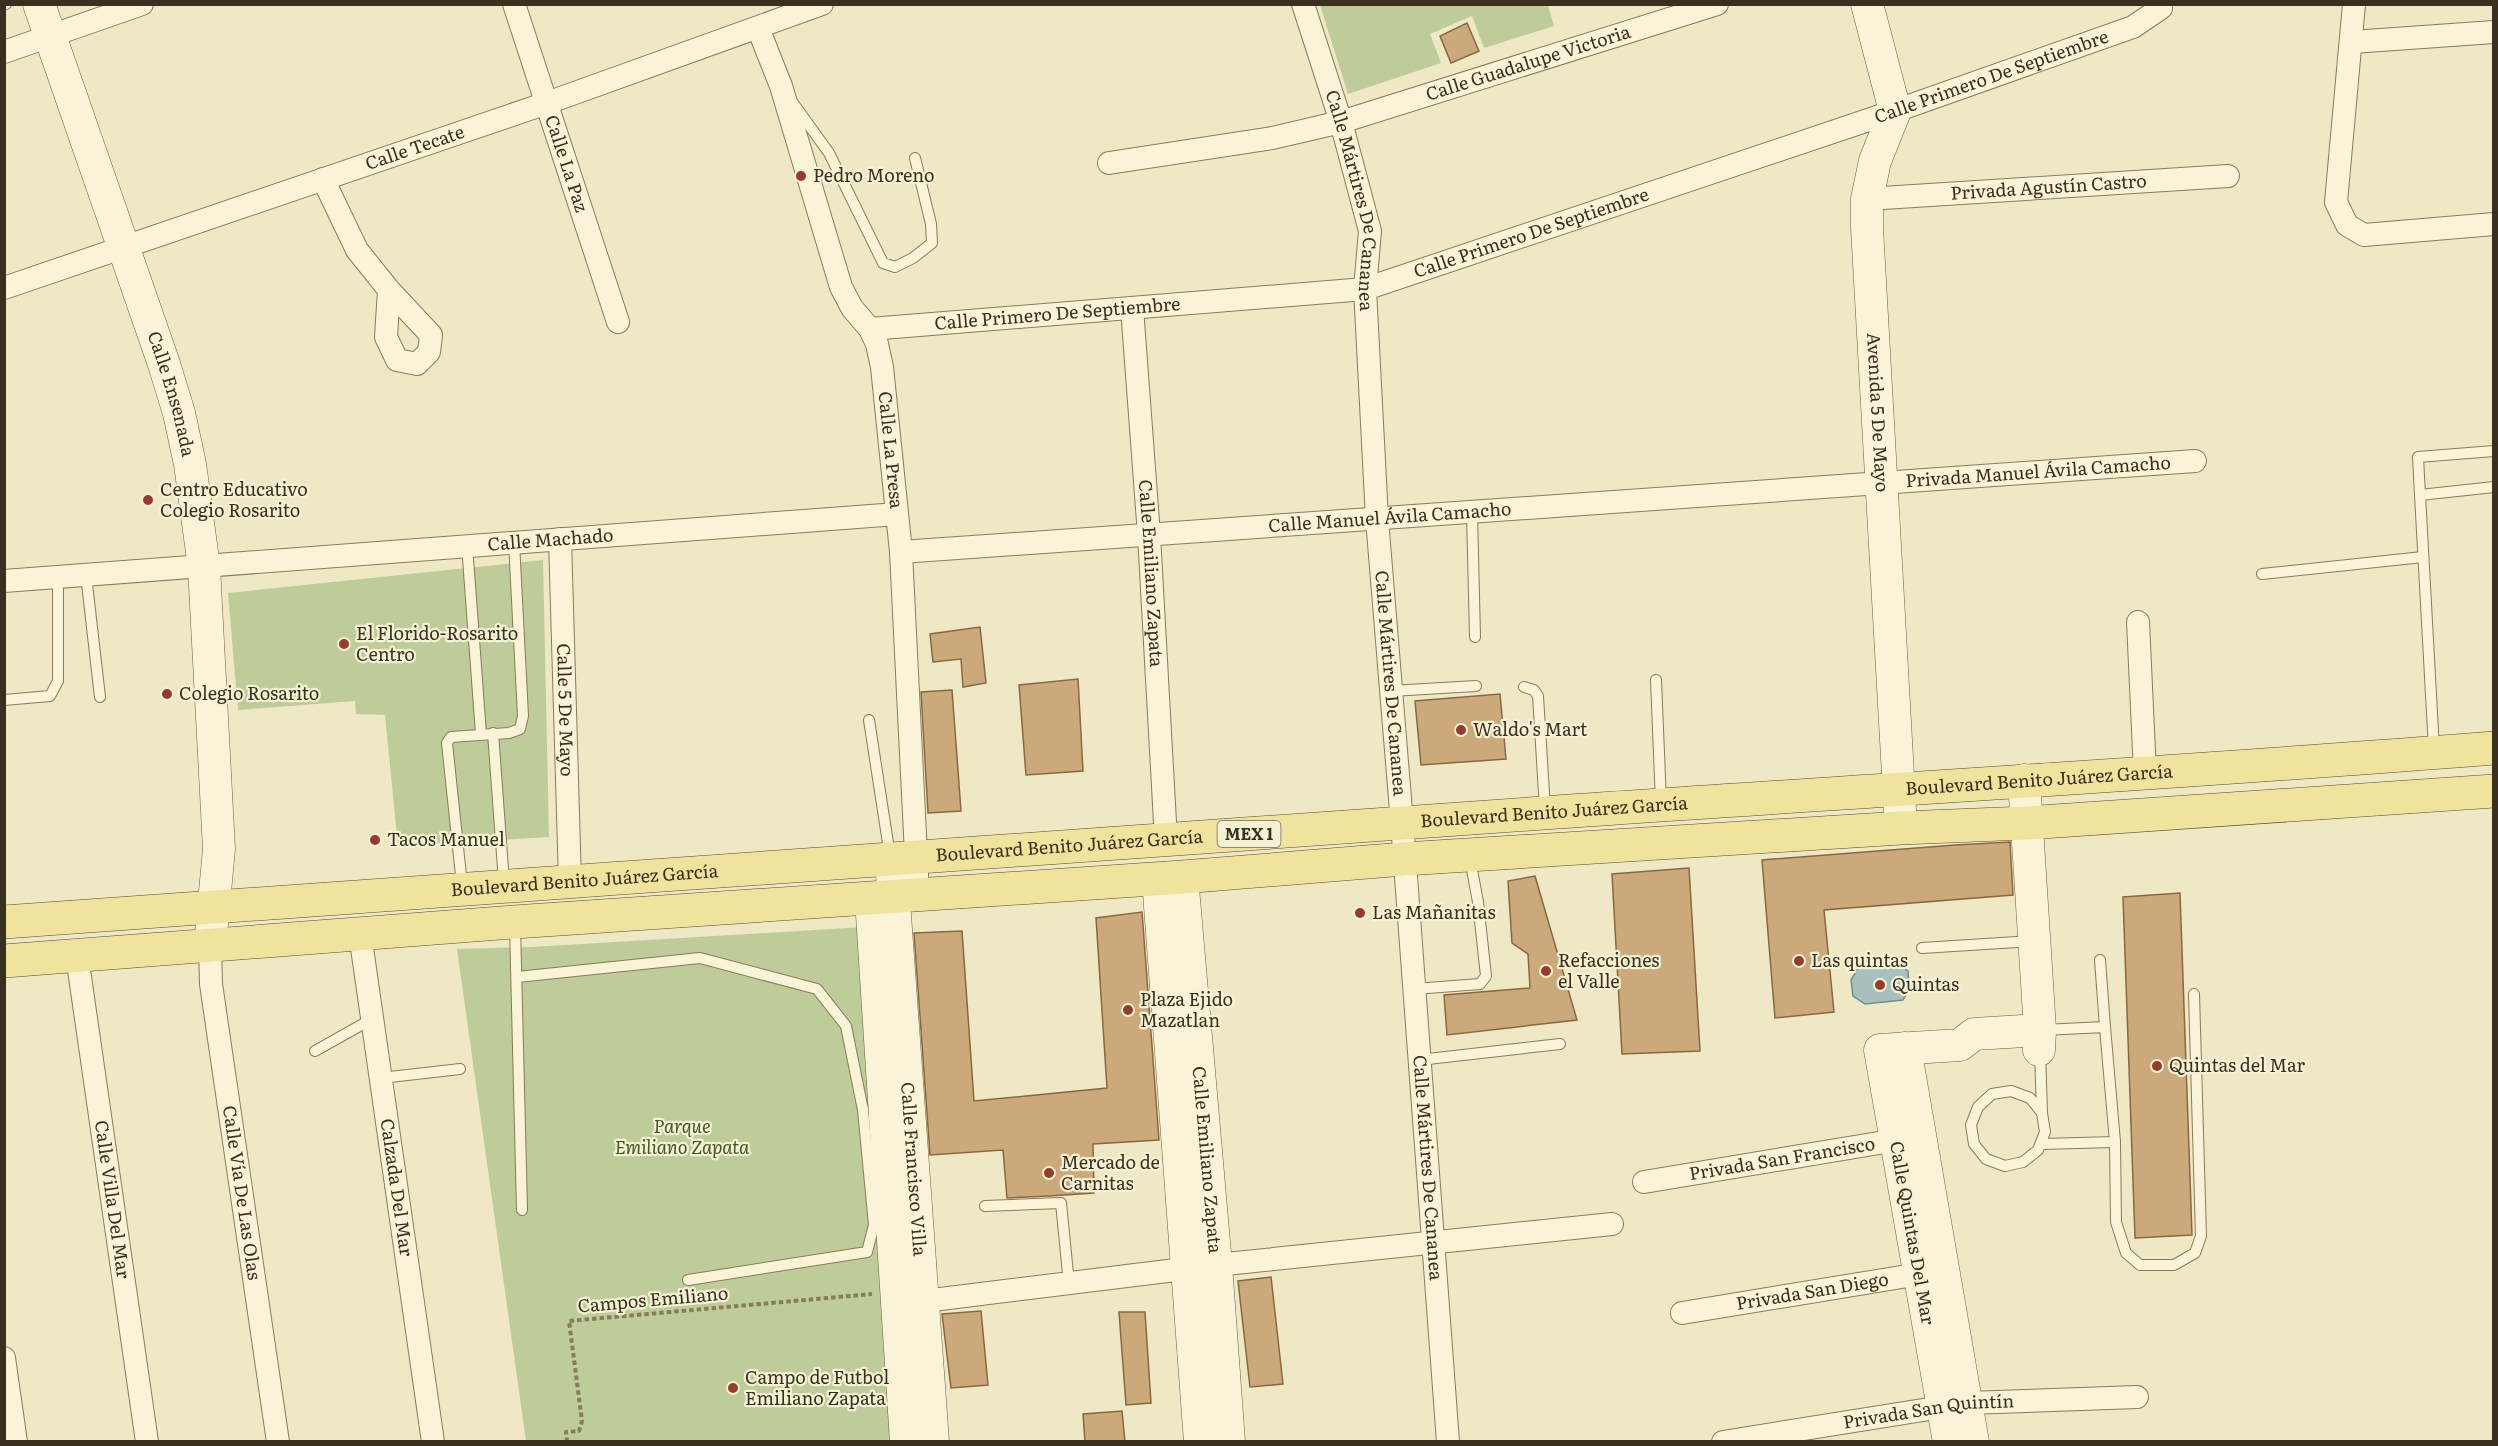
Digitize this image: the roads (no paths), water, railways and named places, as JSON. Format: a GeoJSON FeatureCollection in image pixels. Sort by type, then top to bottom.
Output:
{"type":"FeatureCollection","features":[{"type":"Feature","properties":{"kind":"main road","name":"Boulevard Benito Juárez García"},"geometry":{"type":"LineString","coordinates":[[4,922],[504,885],[2493,748]]}},
{"type":"Feature","properties":{"kind":"main road","name":"Boulevard Benito Juárez García"},"geometry":{"type":"LineString","coordinates":[[4,961],[514,922],[1170,878],[1404,859],[1901,828],[2026,823],[2493,791]]}},
{"type":"Feature","properties":{"kind":"street","name":"Calle Ensenada"},"geometry":{"type":"LineString","coordinates":[[39,4],[179,413],[190,464],[204,567],[219,849],[210,945]]}},
{"type":"Feature","properties":{"kind":"street"},"geometry":{"type":"LineString","coordinates":[[4,51],[142,4]]}},
{"type":"Feature","properties":{"kind":"street","name":"Calle La Paz"},"geometry":{"type":"LineString","coordinates":[[514,4],[618,322]]}},
{"type":"Feature","properties":{"kind":"street","name":"Calle Tecate"},"geometry":{"type":"LineString","coordinates":[[4,288],[547,103],[822,4]]}},
{"type":"Feature","properties":{"kind":"street","name":"Calle Mártires De Cananea"},"geometry":{"type":"LineString","coordinates":[[1303,4],[1341,123],[1370,231],[1365,289],[1377,519],[1448,1442]]}},
{"type":"Feature","properties":{"kind":"street","name":"Calle Guadalupe Victoria"},"geometry":{"type":"LineString","coordinates":[[1109,163],[1272,138],[1341,123],[1717,4]]}},
{"type":"Feature","properties":{"kind":"street"},"geometry":{"type":"LineString","coordinates":[[1867,4],[1895,111]]}},
{"type":"Feature","properties":{"kind":"street","name":"Calle Primero De Septiembre"},"geometry":{"type":"LineString","coordinates":[[870,329],[1365,289],[1895,111],[2133,27],[2162,8],[2162,4]]}},
{"type":"Feature","properties":{"kind":"street"},"geometry":{"type":"LineString","coordinates":[[2354,4],[2336,202],[2347,225],[2364,235],[2493,224]]}},
{"type":"Feature","properties":{"kind":"street","name":"Calle La Presa"},"geometry":{"type":"LineString","coordinates":[[758,28],[781,86],[841,287],[852,308],[870,329],[877,344],[882,367],[901,552],[904,859]]}},
{"type":"Feature","properties":{"kind":"street"},"geometry":{"type":"LineString","coordinates":[[2352,42],[2493,32]]}},
{"type":"Feature","properties":{"kind":"street","name":"Avenida 5 De Mayo"},"geometry":{"type":"LineString","coordinates":[[1895,111],[1875,161],[1867,199],[1880,485],[1901,828]]}},
{"type":"Feature","properties":{"kind":"street","name":"Privada Agustín Castro"},"geometry":{"type":"LineString","coordinates":[[1867,199],[2228,176]]}},
{"type":"Feature","properties":{"kind":"street"},"geometry":{"type":"LineString","coordinates":[[323,179],[357,250],[389,290]]}},
{"type":"Feature","properties":{"kind":"street","name":"Calle Emiliano Zapata"},"geometry":{"type":"LineString","coordinates":[[1132,308],[1149,535],[1166,840]]}},
{"type":"Feature","properties":{"kind":"street","name":"Privada Manuel Ávila Camacho"},"geometry":{"type":"LineString","coordinates":[[1880,485],[2195,461]]}},
{"type":"Feature","properties":{"kind":"street","name":"Calle Manuel Ávila Camacho"},"geometry":{"type":"LineString","coordinates":[[901,552],[1880,485]]}},
{"type":"Feature","properties":{"kind":"street","name":"Calle Machado"},"geometry":{"type":"LineString","coordinates":[[4,581],[897,513]]}},
{"type":"Feature","properties":{"kind":"street","name":"Calle 5 De Mayo"},"geometry":{"type":"LineString","coordinates":[[560,539],[570,882]]}},
{"type":"Feature","properties":{"kind":"street"},"geometry":{"type":"LineString","coordinates":[[2138,622],[2145,773]]}},
{"type":"Feature","properties":{"kind":"street"},"geometry":{"type":"LineString","coordinates":[[2024,780],[2040,1040]]}},
{"type":"Feature","properties":{"kind":"street","name":"Calle Francisco Villa"},"geometry":{"type":"LineString","coordinates":[[904,859],[894,897],[898,1300],[906,1442]]}},
{"type":"Feature","properties":{"kind":"street","name":"Calle Emiliano Zapata"},"geometry":{"type":"LineString","coordinates":[[1170,878],[1202,1267],[1228,1442]]}},
{"type":"Feature","properties":{"kind":"street","name":"Calzada Del Mar"},"geometry":{"type":"LineString","coordinates":[[360,934],[433,1442]]}},
{"type":"Feature","properties":{"kind":"street","name":"Calle Vía De Las Olas"},"geometry":{"type":"LineString","coordinates":[[210,945],[211,984],[278,1442]]}},
{"type":"Feature","properties":{"kind":"street","name":"Calle Villa Del Mar"},"geometry":{"type":"LineString","coordinates":[[77,956],[147,1442]]}},
{"type":"Feature","properties":{"kind":"street","name":"Calle Quintas Del Mar"},"geometry":{"type":"LineString","coordinates":[[1973,1442],[1955,1406],[1892,1049],[1960,1045],[1974,1034],[2040,1040]]}},
{"type":"Feature","properties":{"kind":"street","name":"Privada San Francisco"},"geometry":{"type":"LineString","coordinates":[[1644,1182],[1908,1138]]}},
{"type":"Feature","properties":{"kind":"street"},"geometry":{"type":"LineString","coordinates":[[898,1300],[1069,1284],[1202,1267],[1612,1224]]}},
{"type":"Feature","properties":{"kind":"street","name":"Calle Emiliano Zapata"},"geometry":{"type":"LineString","coordinates":[[1200,1442],[1202,1267]]}},
{"type":"Feature","properties":{"kind":"street","name":"Privada San Diego"},"geometry":{"type":"LineString","coordinates":[[1682,1313],[1931,1272]]}},
{"type":"Feature","properties":{"kind":"street","name":"Calle Francisco Villa"},"geometry":{"type":"LineString","coordinates":[[898,1300],[933,1442]]}},
{"type":"Feature","properties":{"kind":"street"},"geometry":{"type":"LineString","coordinates":[[4,1358],[16,1442]]}},
{"type":"Feature","properties":{"kind":"street","name":"Privada San Quintín"},"geometry":{"type":"LineString","coordinates":[[1723,1442],[1955,1406],[2137,1396]]}},
{"type":"Feature","properties":{"kind":"street","name":"Calle Quintas Del Mar"},"geometry":{"type":"LineString","coordinates":[[1948,1442],[1955,1406]]}},
{"type":"Feature","properties":{"kind":"lane"},"geometry":{"type":"LineString","coordinates":[[781,86],[829,153],[883,263],[895,267],[914,258],[932,243],[931,224],[915,158]]}},
{"type":"Feature","properties":{"kind":"lane"},"geometry":{"type":"LineString","coordinates":[[2434,753],[2418,457],[2493,451]]}},
{"type":"Feature","properties":{"kind":"lane"},"geometry":{"type":"LineString","coordinates":[[2420,495],[2493,487]]}},
{"type":"Feature","properties":{"kind":"lane"},"geometry":{"type":"LineString","coordinates":[[1472,513],[1475,636]]}},
{"type":"Feature","properties":{"kind":"lane"},"geometry":{"type":"LineString","coordinates":[[463,889],[447,743],[451,737],[509,733],[520,729],[523,716],[514,542]]}},
{"type":"Feature","properties":{"kind":"lane"},"geometry":{"type":"LineString","coordinates":[[467,545],[481,734]]}},
{"type":"Feature","properties":{"kind":"lane"},"geometry":{"type":"LineString","coordinates":[[2262,574],[2423,557]]}},
{"type":"Feature","properties":{"kind":"lane"},"geometry":{"type":"LineString","coordinates":[[86,575],[100,697]]}},
{"type":"Feature","properties":{"kind":"lane"},"geometry":{"type":"LineString","coordinates":[[4,700],[50,696],[58,681],[58,577]]}},
{"type":"Feature","properties":{"kind":"lane"},"geometry":{"type":"LineString","coordinates":[[1656,680],[1661,805]]}},
{"type":"Feature","properties":{"kind":"lane"},"geometry":{"type":"LineString","coordinates":[[1391,691],[1476,686]]}},
{"type":"Feature","properties":{"kind":"lane"},"geometry":{"type":"LineString","coordinates":[[1524,687],[1534,690],[1539,696],[1545,813]]}},
{"type":"Feature","properties":{"kind":"lane"},"geometry":{"type":"LineString","coordinates":[[869,720],[904,859]]}},
{"type":"Feature","properties":{"kind":"lane"},"geometry":{"type":"LineString","coordinates":[[493,734],[504,885]]}},
{"type":"Feature","properties":{"kind":"lane"},"geometry":{"type":"LineString","coordinates":[[1414,989],[1480,984],[1486,976],[1478,902],[1470,856]]}},
{"type":"Feature","properties":{"kind":"lane"},"geometry":{"type":"LineString","coordinates":[[514,922],[522,1210]]}},
{"type":"Feature","properties":{"kind":"lane"},"geometry":{"type":"LineString","coordinates":[[1922,948],[2033,941]]}},
{"type":"Feature","properties":{"kind":"lane"},"geometry":{"type":"LineString","coordinates":[[517,977],[700,958],[817,988],[846,1026],[863,1110],[873,1214],[874,1225],[867,1252],[688,1280]]}},
{"type":"Feature","properties":{"kind":"lane"},"geometry":{"type":"LineString","coordinates":[[2100,960],[2115,1142],[2116,1222],[2126,1253],[2140,1265],[2174,1265],[2195,1253],[2201,1236],[2194,994]]}},
{"type":"Feature","properties":{"kind":"lane"},"geometry":{"type":"LineString","coordinates":[[315,1051],[372,1019]]}},
{"type":"Feature","properties":{"kind":"lane"},"geometry":{"type":"LineString","coordinates":[[2042,1113],[2030,1098],[2011,1091],[1992,1094],[1978,1107],[1971,1125],[1974,1144],[1986,1159],[2005,1166],[2024,1162],[2038,1150],[2045,1132],[2042,1113],[2040,1040],[2105,1027]]}},
{"type":"Feature","properties":{"kind":"lane"},"geometry":{"type":"LineString","coordinates":[[1419,1060],[1560,1044]]}},
{"type":"Feature","properties":{"kind":"lane"},"geometry":{"type":"LineString","coordinates":[[381,1078],[460,1069]]}},
{"type":"Feature","properties":{"kind":"lane"},"geometry":{"type":"LineString","coordinates":[[2041,1144],[2115,1142]]}},
{"type":"Feature","properties":{"kind":"lane"},"geometry":{"type":"LineString","coordinates":[[985,1206],[1062,1203],[1069,1284]]}},
{"type":"Feature","properties":{"kind":"water","name":"Quintas"},"geometry":{"type":"Polygon","coordinates":[[[1899,965],[1908,971],[1909,990],[1903,1000],[1865,1004],[1853,996],[1851,980],[1858,968],[1899,965]]]}},
{"type":"Feature","properties":{"kind":"place","name":"Pedro Moreno"},"geometry":{"type":"Point","coordinates":[801,176]}},
{"type":"Feature","properties":{"kind":"place","name":"Centro Educativo Colegio Rosarito"},"geometry":{"type":"Point","coordinates":[148,500]}},
{"type":"Feature","properties":{"kind":"place","name":"El Florido-Rosarito Centro"},"geometry":{"type":"Point","coordinates":[344,644]}},
{"type":"Feature","properties":{"kind":"place","name":"Colegio Rosarito"},"geometry":{"type":"Point","coordinates":[167,694]}},
{"type":"Feature","properties":{"kind":"place","name":"Waldo's Mart"},"geometry":{"type":"Point","coordinates":[1461,730]}},
{"type":"Feature","properties":{"kind":"place","name":"Tacos Manuel"},"geometry":{"type":"Point","coordinates":[375,840]}},
{"type":"Feature","properties":{"kind":"place","name":"Las Mañanitas"},"geometry":{"type":"Point","coordinates":[1360,913]}},
{"type":"Feature","properties":{"kind":"place","name":"Las quintas"},"geometry":{"type":"Point","coordinates":[1799,961]}},
{"type":"Feature","properties":{"kind":"place","name":"Refacciones el Valle"},"geometry":{"type":"Point","coordinates":[1546,971]}},
{"type":"Feature","properties":{"kind":"place","name":"Quintas"},"geometry":{"type":"Point","coordinates":[1880,985]}},
{"type":"Feature","properties":{"kind":"place","name":"Plaza Ejido Mazatlan"},"geometry":{"type":"Point","coordinates":[1128,1010]}},
{"type":"Feature","properties":{"kind":"place","name":"Quintas del Mar"},"geometry":{"type":"Point","coordinates":[2157,1066]}},
{"type":"Feature","properties":{"kind":"place","name":"Mercado de Carnitas"},"geometry":{"type":"Point","coordinates":[1049,1173]}},
{"type":"Feature","properties":{"kind":"place","name":"Campo de Futbol Emiliano Zapata"},"geometry":{"type":"Point","coordinates":[733,1388]}},
{"type":"Feature","properties":{"kind":"park label","name":"Parque Emiliano Zapata"},"geometry":{"type":"Point","coordinates":[682,1137]}}]}
